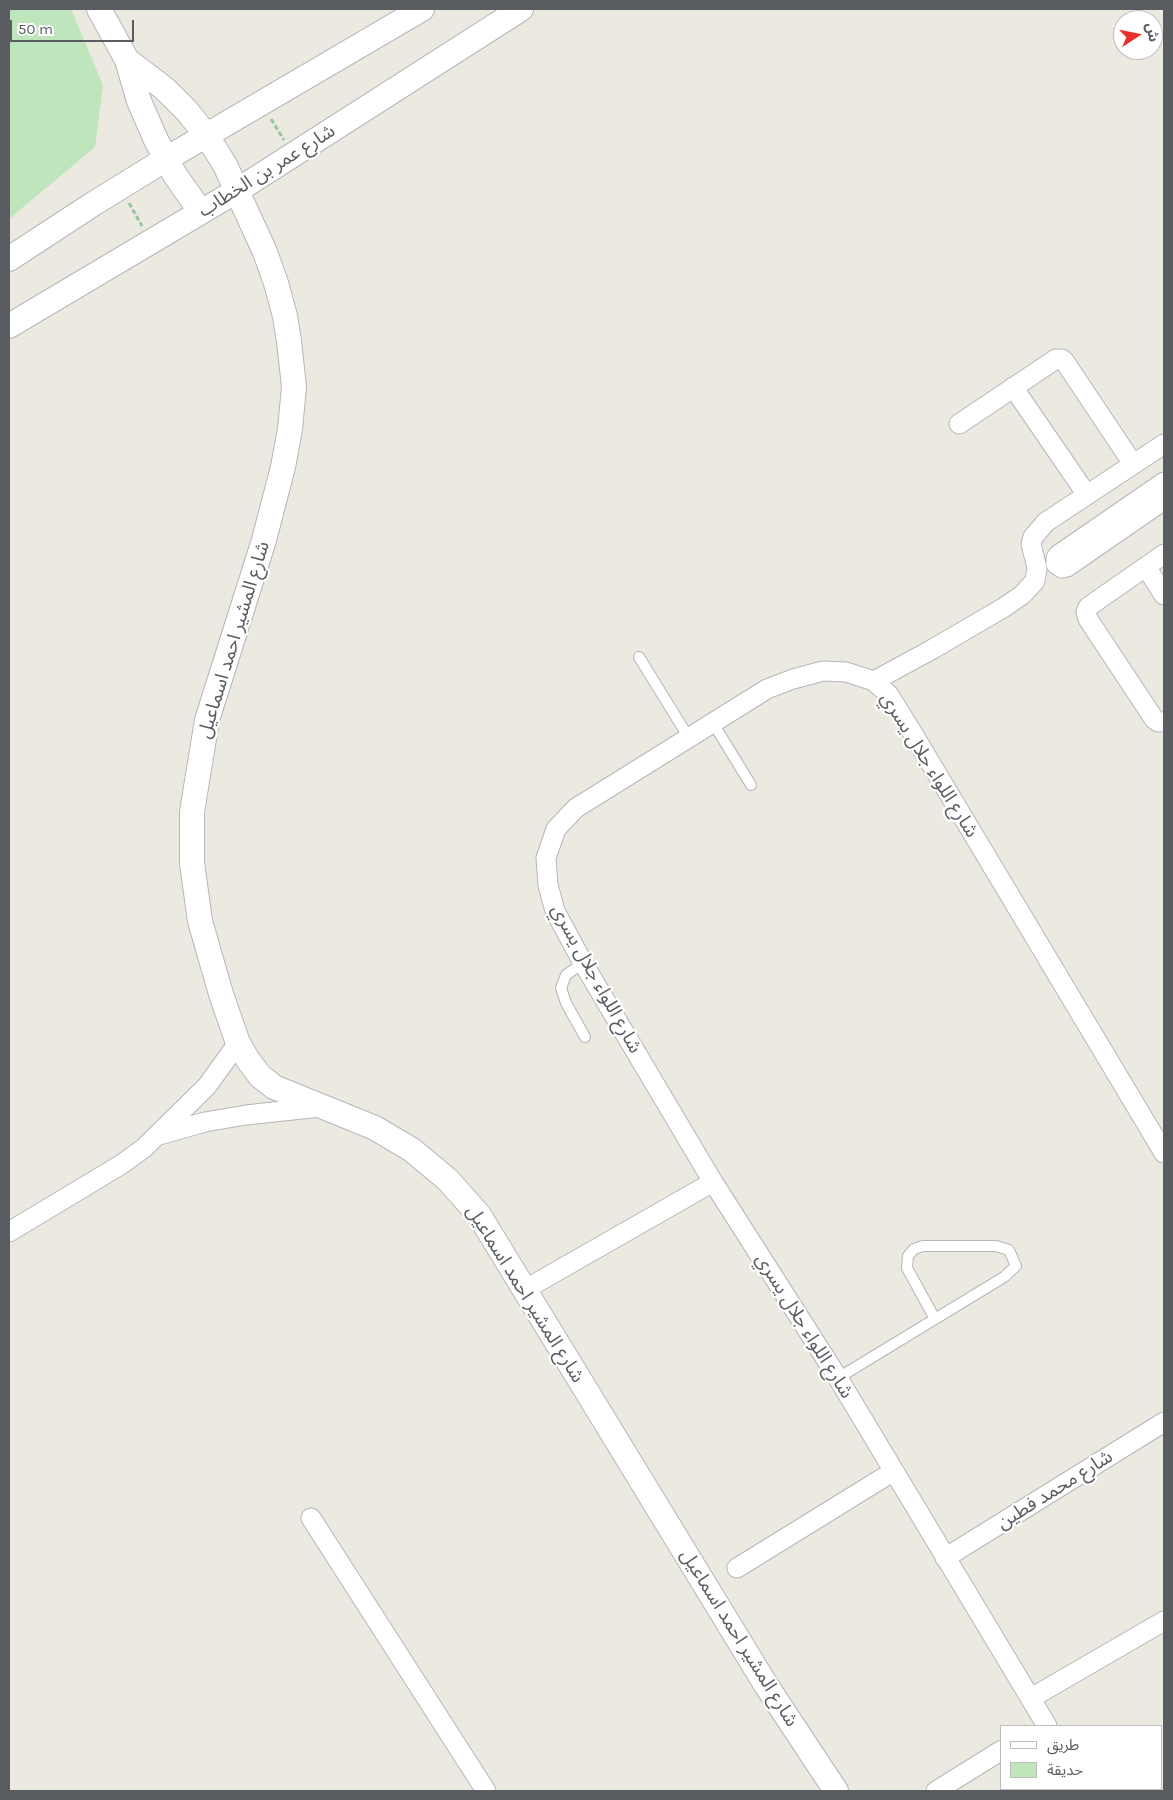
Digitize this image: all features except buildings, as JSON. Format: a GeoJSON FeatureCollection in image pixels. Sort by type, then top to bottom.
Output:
{"type":"FeatureCollection","features":[{"type":"Feature","properties":{"kind":"street"},"geometry":{"type":"LineString","coordinates":[[99,9],[127,60],[139,101],[166,159],[201,212]]}},
{"type":"Feature","properties":{"kind":"street"},"geometry":{"type":"LineString","coordinates":[[9,259],[166,159],[422,9]]}},
{"type":"Feature","properties":{"kind":"street","name":"شارع عمر بن الخطاب"},"geometry":{"type":"LineString","coordinates":[[9,326],[238,190],[521,9]]}},
{"type":"Feature","properties":{"kind":"street","name":"شارع المشير احمد اسماعيل"},"geometry":{"type":"LineString","coordinates":[[127,60],[165,89],[187,111],[207,136],[226,165],[265,252],[276,283],[288,333],[294,387],[290,429],[283,467],[264,540],[207,720],[192,812],[192,863],[200,921],[221,994],[238,1043],[260,1076],[274,1087],[376,1128],[412,1150],[448,1180],[479,1215],[766,1685],[836,1791]]}},
{"type":"Feature","properties":{"kind":"street"},"geometry":{"type":"LineString","coordinates":[[959,424],[1056,359],[1062,359],[1133,464]]}},
{"type":"Feature","properties":{"kind":"street"},"geometry":{"type":"LineString","coordinates":[[1013,387],[1087,495]]}},
{"type":"Feature","properties":{"kind":"street"},"geometry":{"type":"LineString","coordinates":[[874,681],[947,641],[1022,595],[1035,581],[1037,574],[1031,544],[1033,537],[1046,522],[1164,444]]}},
{"type":"Feature","properties":{"kind":"street"},"geometry":{"type":"LineString","coordinates":[[1164,482],[1058,555],[1056,564],[1062,568],[1067,567],[1164,500]]}},
{"type":"Feature","properties":{"kind":"street"},"geometry":{"type":"LineString","coordinates":[[1164,554],[1088,607],[1086,612],[1088,618],[1154,719],[1158,722],[1164,722]]}},
{"type":"Feature","properties":{"kind":"street"},"geometry":{"type":"LineString","coordinates":[[1146,567],[1164,595]]}},
{"type":"Feature","properties":{"kind":"street","name":"شارع اللواء جلال يسري"},"geometry":{"type":"LineString","coordinates":[[1044,1725],[1031,1698],[838,1378],[713,1182],[583,963],[555,911],[548,885],[546,858],[556,829],[576,808],[767,689],[793,679],[823,671],[846,672],[874,681],[889,695],[912,732],[1164,1153]]}},
{"type":"Feature","properties":{"kind":"street"},"geometry":{"type":"LineString","coordinates":[[9,1232],[122,1164],[158,1135],[207,1086],[238,1043]]}},
{"type":"Feature","properties":{"kind":"street"},"geometry":{"type":"LineString","coordinates":[[158,1135],[206,1122],[320,1107]]}},
{"type":"Feature","properties":{"kind":"street"},"geometry":{"type":"LineString","coordinates":[[524,1290],[713,1182]]}},
{"type":"Feature","properties":{"kind":"street","name":"شارع محمد فطين"},"geometry":{"type":"LineString","coordinates":[[945,1558],[1164,1422]]}},
{"type":"Feature","properties":{"kind":"street"},"geometry":{"type":"LineString","coordinates":[[738,1568],[894,1472]]}},
{"type":"Feature","properties":{"kind":"street"},"geometry":{"type":"LineString","coordinates":[[311,1518],[486,1791]]}},
{"type":"Feature","properties":{"kind":"street"},"geometry":{"type":"LineString","coordinates":[[1031,1698],[1164,1621]]}},
{"type":"Feature","properties":{"kind":"street"},"geometry":{"type":"LineString","coordinates":[[936,1791],[1000,1751]]}},
{"type":"Feature","properties":{"kind":"lane"},"geometry":{"type":"LineString","coordinates":[[639,657],[689,738]]}},
{"type":"Feature","properties":{"kind":"lane"},"geometry":{"type":"LineString","coordinates":[[713,723],[751,785]]}},
{"type":"Feature","properties":{"kind":"lane"},"geometry":{"type":"LineString","coordinates":[[583,963],[566,974],[561,988],[566,1002],[585,1037]]}},
{"type":"Feature","properties":{"kind":"lane"},"geometry":{"type":"LineString","coordinates":[[838,1378],[1004,1278],[1016,1266],[1009,1250],[996,1246],[923,1246],[914,1249],[908,1256],[907,1268],[935,1319]]}},
{"type":"Feature","properties":{"kind":"path"},"geometry":{"type":"LineString","coordinates":[[262,104],[293,155]]}},
{"type":"Feature","properties":{"kind":"path"},"geometry":{"type":"LineString","coordinates":[[120,187],[152,242]]}},
{"type":"Feature","properties":{"kind":"green space"},"geometry":{"type":"Polygon","coordinates":[[[9,9],[71,9],[103,85],[95,147],[9,219],[9,9]]]}}]}
